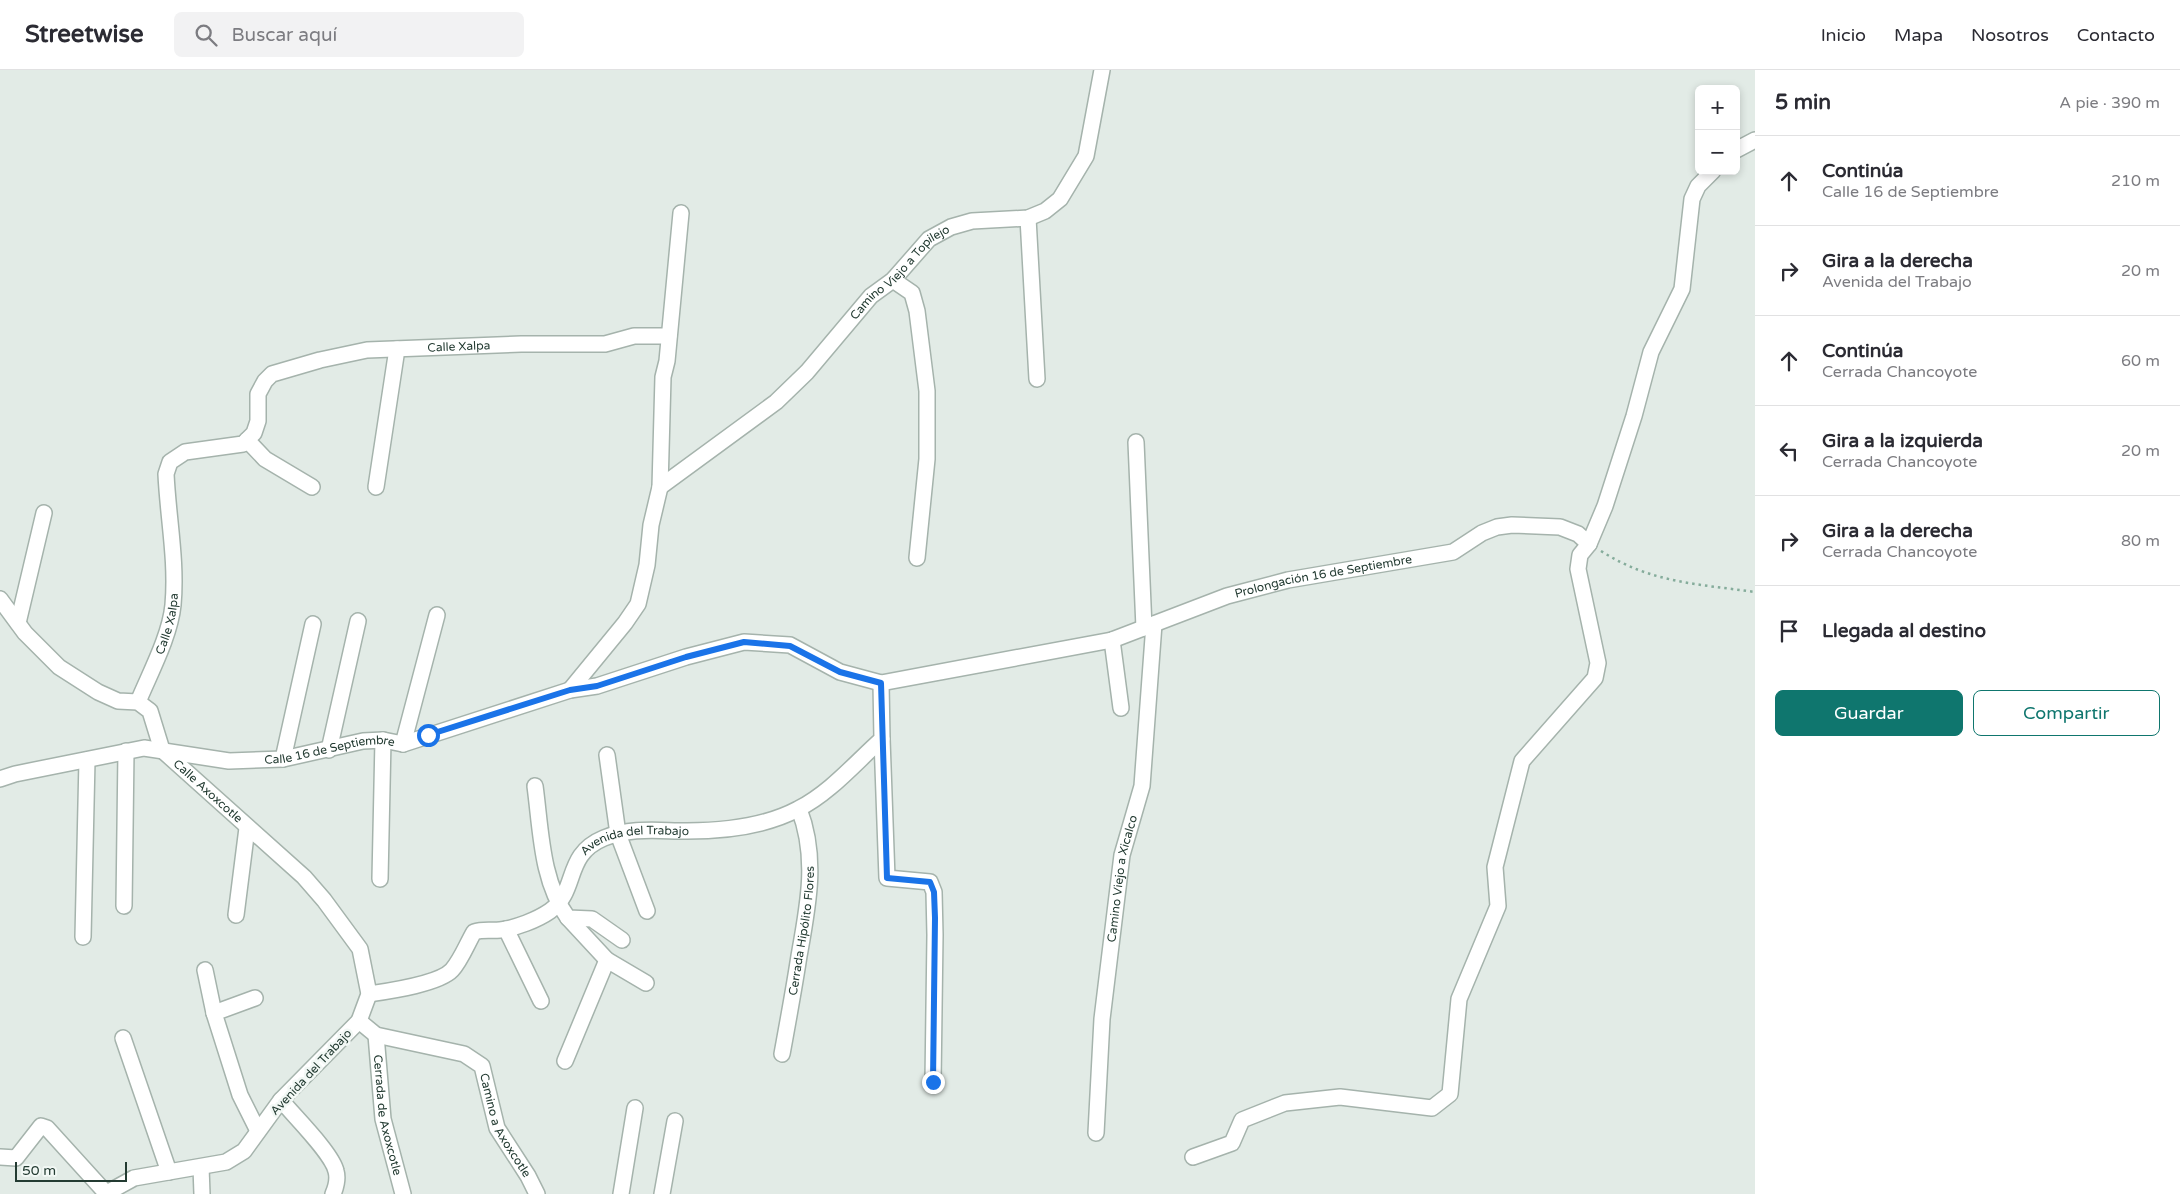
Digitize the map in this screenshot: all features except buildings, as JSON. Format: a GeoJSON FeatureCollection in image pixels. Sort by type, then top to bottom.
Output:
{"type":"FeatureCollection","features":[{"type":"Feature","properties":{"kind":"street","name":"Camino Viejo a Topilejo"},"geometry":{"type":"LineString","coordinates":[[660,487],[776,402],[807,372],[871,296],[893,280],[929,239],[951,227],[972,221],[1028,218],[1045,211],[1060,199],[1086,156],[1102,70]]}},
{"type":"Feature","properties":{"kind":"street"},"geometry":{"type":"LineString","coordinates":[[1740,148],[1755,140]]}},
{"type":"Feature","properties":{"kind":"street"},"geometry":{"type":"LineString","coordinates":[[1193,1157],[1232,1143],[1242,1120],[1285,1103],[1340,1097],[1432,1108],[1450,1094],[1459,999],[1498,906],[1495,867],[1522,761],[1595,678],[1598,663],[1578,569],[1580,555],[1589,544],[1614,479],[1634,416],[1651,352],[1682,289],[1692,199],[1698,186],[1709,175]]}},
{"type":"Feature","properties":{"kind":"street"},"geometry":{"type":"LineString","coordinates":[[570,690],[625,623],[638,604],[647,565],[651,525],[660,487],[663,377],[681,213]]}},
{"type":"Feature","properties":{"kind":"street"},"geometry":{"type":"LineString","coordinates":[[1028,218],[1037,379]]}},
{"type":"Feature","properties":{"kind":"street"},"geometry":{"type":"LineString","coordinates":[[893,280],[912,293],[917,312],[927,391],[927,459],[917,558]]}},
{"type":"Feature","properties":{"kind":"street","name":"Calle Xalpa"},"geometry":{"type":"LineString","coordinates":[[138,702],[161,646],[173,606],[174,556],[166,474],[170,462],[185,452],[243,444],[254,433],[258,421],[258,394],[264,381],[272,374],[329,358],[367,350],[521,344],[605,344],[634,336],[669,336]]}},
{"type":"Feature","properties":{"kind":"street"},"geometry":{"type":"LineString","coordinates":[[376,487],[397,349]]}},
{"type":"Feature","properties":{"kind":"street"},"geometry":{"type":"LineString","coordinates":[[247,440],[265,459],[312,487]]}},
{"type":"Feature","properties":{"kind":"street","name":"Camino Viejo a Xicalco"},"geometry":{"type":"LineString","coordinates":[[1096,1133],[1102,1019],[1122,855],[1142,786],[1149,626],[1136,442]]}},
{"type":"Feature","properties":{"kind":"street"},"geometry":{"type":"LineString","coordinates":[[18,623],[44,513]]}},
{"type":"Feature","properties":{"kind":"street","name":"Prolongación 16 de Septiembre"},"geometry":{"type":"LineString","coordinates":[[881,683],[1112,640],[1228,596],[1288,580],[1453,552],[1497,527],[1512,525],[1560,527],[1578,534],[1589,544]]}},
{"type":"Feature","properties":{"kind":"street"},"geometry":{"type":"LineString","coordinates":[[0,599],[18,623],[59,667],[111,698],[118,701],[138,702]]}},
{"type":"Feature","properties":{"kind":"street"},"geometry":{"type":"LineString","coordinates":[[403,744],[437,615]]}},
{"type":"Feature","properties":{"kind":"street"},"geometry":{"type":"LineString","coordinates":[[329,750],[358,621]]}},
{"type":"Feature","properties":{"kind":"street"},"geometry":{"type":"LineString","coordinates":[[283,759],[313,624]]}},
{"type":"Feature","properties":{"kind":"street"},"geometry":{"type":"LineString","coordinates":[[1112,640],[1121,708]]}},
{"type":"Feature","properties":{"kind":"street","name":"Calle 16 de Septiembre"},"geometry":{"type":"LineString","coordinates":[[0,779],[15,774],[144,748],[229,762],[283,759],[363,741],[384,740],[403,744],[570,690],[597,686],[686,657],[744,642],[790,646],[840,672],[881,683]]}},
{"type":"Feature","properties":{"kind":"street"},"geometry":{"type":"LineString","coordinates":[[881,683],[887,878],[930,882],[934,892],[933,1082]]}},
{"type":"Feature","properties":{"kind":"street","name":"Calle Axoxcotle"},"geometry":{"type":"LineString","coordinates":[[138,702],[150,711],[162,750],[304,877],[330,908],[360,949],[369,994]]}},
{"type":"Feature","properties":{"kind":"street","name":"Avenida del Trabajo"},"geometry":{"type":"LineString","coordinates":[[558,904],[581,852],[590,845],[618,834],[636,830],[687,831],[719,829],[754,824],[781,817],[799,809],[818,796],[882,738]]}},
{"type":"Feature","properties":{"kind":"street"},"geometry":{"type":"LineString","coordinates":[[380,879],[384,740]]}},
{"type":"Feature","properties":{"kind":"street"},"geometry":{"type":"LineString","coordinates":[[124,906],[126,751]]}},
{"type":"Feature","properties":{"kind":"street"},"geometry":{"type":"LineString","coordinates":[[607,755],[618,834],[647,911]]}},
{"type":"Feature","properties":{"kind":"street"},"geometry":{"type":"LineString","coordinates":[[83,937],[86,760]]}},
{"type":"Feature","properties":{"kind":"street"},"geometry":{"type":"LineString","coordinates":[[535,786],[546,866],[558,904],[568,918],[607,960],[646,983]]}},
{"type":"Feature","properties":{"kind":"street","name":"Cerrada Hipólito Flores"},"geometry":{"type":"LineString","coordinates":[[782,1054],[810,893],[810,858],[805,825],[799,809]]}},
{"type":"Feature","properties":{"kind":"street"},"geometry":{"type":"LineString","coordinates":[[236,915],[247,828]]}},
{"type":"Feature","properties":{"kind":"street"},"geometry":{"type":"LineString","coordinates":[[359,1021],[369,994],[393,991],[444,976],[452,970],[474,932],[506,929],[544,915],[558,904]]}},
{"type":"Feature","properties":{"kind":"street"},"geometry":{"type":"LineString","coordinates":[[568,918],[592,919],[622,940]]}},
{"type":"Feature","properties":{"kind":"street"},"geometry":{"type":"LineString","coordinates":[[506,929],[541,1000]]}},
{"type":"Feature","properties":{"kind":"street"},"geometry":{"type":"LineString","coordinates":[[565,1061],[607,960]]}},
{"type":"Feature","properties":{"kind":"street"},"geometry":{"type":"LineString","coordinates":[[206,970],[214,1013],[240,1095],[258,1131]]}},
{"type":"Feature","properties":{"kind":"street"},"geometry":{"type":"LineString","coordinates":[[214,1013],[255,998]]}},
{"type":"Feature","properties":{"kind":"street","name":"Avenida del Trabajo"},"geometry":{"type":"LineString","coordinates":[[106,1194],[134,1178],[226,1162],[244,1151],[281,1100],[359,1021]]}},
{"type":"Feature","properties":{"kind":"street","name":"Camino a Axoxcotle"},"geometry":{"type":"LineString","coordinates":[[359,1021],[376,1035],[464,1054],[482,1066],[497,1128],[538,1194]]}},
{"type":"Feature","properties":{"kind":"street","name":"Cerrada de Axoxcotle"},"geometry":{"type":"LineString","coordinates":[[376,1035],[383,1119],[403,1194]]}},
{"type":"Feature","properties":{"kind":"street"},"geometry":{"type":"LineString","coordinates":[[123,1038],[170,1172]]}},
{"type":"Feature","properties":{"kind":"street"},"geometry":{"type":"LineString","coordinates":[[281,1100],[321,1147],[333,1165],[336,1184],[333,1194]]}},
{"type":"Feature","properties":{"kind":"street"},"geometry":{"type":"LineString","coordinates":[[621,1194],[635,1108]]}},
{"type":"Feature","properties":{"kind":"street"},"geometry":{"type":"LineString","coordinates":[[662,1194],[675,1121]]}},
{"type":"Feature","properties":{"kind":"street"},"geometry":{"type":"LineString","coordinates":[[0,1157],[16,1158],[41,1126],[47,1128],[106,1194]]}},
{"type":"Feature","properties":{"kind":"street"},"geometry":{"type":"LineString","coordinates":[[201,1167],[202,1194]]}},
{"type":"Feature","properties":{"kind":"path"},"geometry":{"type":"LineString","coordinates":[[1589,544],[1619,563],[1666,580],[1755,592]]}},
{"type":"Feature","properties":{"kind":"route"},"geometry":{"type":"LineString","coordinates":[[428,735],[570,690],[597,686],[686,657],[744,642],[771,642],[790,646],[840,672],[881,683],[887,878],[930,882],[934,892],[933,1082]]}}]}
